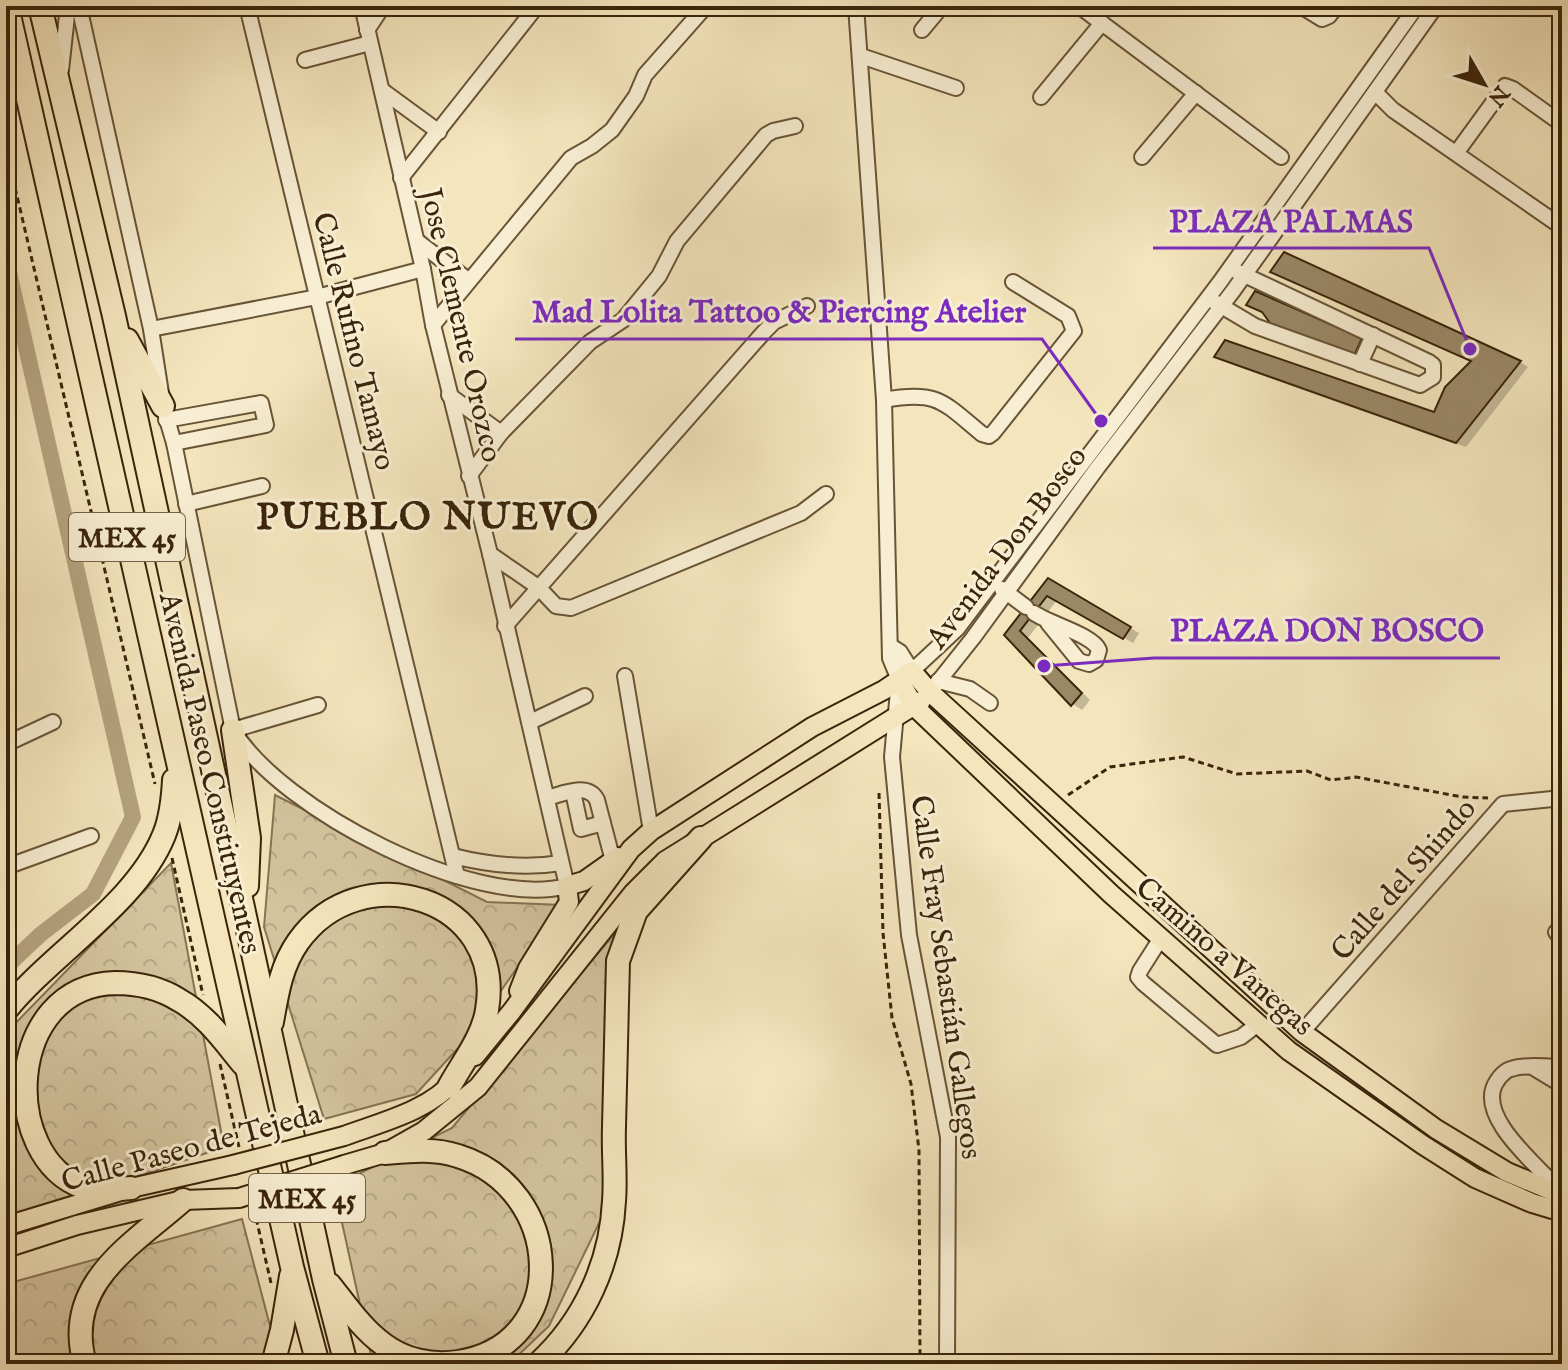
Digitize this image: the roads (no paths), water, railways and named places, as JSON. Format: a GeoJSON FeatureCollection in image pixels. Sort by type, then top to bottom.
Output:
{"type":"FeatureCollection","features":[{"type":"Feature","properties":{"kind":"highway","name":"Avenida Paseo Constituyentes"},"geometry":{"type":"LineString","coordinates":[[7,6],[292,1267],[318,1364]]}},
{"type":"Feature","properties":{"kind":"highway","name":"Avenida Paseo Constituyentes"},"geometry":{"type":"LineString","coordinates":[[40,6],[114,316],[324,1279],[346,1364]]}},
{"type":"Feature","properties":{"kind":"highway"},"geometry":{"type":"LineString","coordinates":[[114,316],[165,413]]}},
{"type":"Feature","properties":{"kind":"highway"},"geometry":{"type":"LineString","coordinates":[[233,730],[249,838],[246,919]]}},
{"type":"Feature","properties":{"kind":"highway"},"geometry":{"type":"LineString","coordinates":[[6,1010],[144,871],[166,832],[172,806],[176,755]]}},
{"type":"Feature","properties":{"kind":"highway"},"geometry":{"type":"LineString","coordinates":[[538,1364],[566,1333],[591,1296],[607,1252],[615,1200],[613,1162],[618,961],[625,937],[636,911],[701,838]]}},
{"type":"Feature","properties":{"kind":"highway"},"geometry":{"type":"LineString","coordinates":[[270,1032],[284,967],[298,942],[317,921],[343,905],[373,895],[422,898],[436,904],[460,923],[478,948],[489,977],[487,1014],[482,1029],[449,1087]]}},
{"type":"Feature","properties":{"kind":"highway"},"geometry":{"type":"LineString","coordinates":[[131,1188],[82,1187],[42,1164],[25,1141],[15,1111],[14,1079],[22,1049],[38,1022],[61,1001],[89,987],[138,985],[167,993],[190,1007],[211,1025],[247,1068]]}},
{"type":"Feature","properties":{"kind":"highway"},"geometry":{"type":"LineString","coordinates":[[324,1279],[372,1336],[395,1352],[422,1362],[464,1361],[489,1351],[511,1336],[534,1303],[542,1277],[539,1244],[529,1214],[510,1188],[486,1168],[458,1156],[428,1151],[385,1153]]}},
{"type":"Feature","properties":{"kind":"highway"},"geometry":{"type":"LineString","coordinates":[[85,1364],[81,1344],[83,1314],[99,1276],[117,1256],[183,1200]]}},
{"type":"Feature","properties":{"kind":"highway"},"geometry":{"type":"LineString","coordinates":[[273,1364],[292,1267]]}},
{"type":"Feature","properties":{"kind":"main road","name":"Camino a Vanegas"},"geometry":{"type":"LineString","coordinates":[[906,675],[934,687],[1054,808],[1302,1032],[1436,1129],[1507,1172],[1562,1194]]}},
{"type":"Feature","properties":{"kind":"main road","name":"Camino a Vanegas"},"geometry":{"type":"LineString","coordinates":[[906,675],[915,707],[1111,894],[1258,1024],[1313,1068],[1475,1178],[1532,1203],[1562,1212]]}},
{"type":"Feature","properties":{"kind":"main road"},"geometry":{"type":"LineString","coordinates":[[512,1011],[528,968],[569,902],[567,886],[584,881],[631,849],[651,831],[812,727],[906,675]]}},
{"type":"Feature","properties":{"kind":"main road","name":"Calle Paseo de Tejeda"},"geometry":{"type":"LineString","coordinates":[[6,1248],[77,1225],[183,1200],[246,1203],[344,1165],[385,1153],[424,1131],[478,1087],[633,893],[665,861],[845,747],[915,707],[934,687]]}},
{"type":"Feature","properties":{"kind":"main road"},"geometry":{"type":"LineString","coordinates":[[838,714],[849,714],[857,726],[856,734],[845,747]]}},
{"type":"Feature","properties":{"kind":"main road","name":"Calle Paseo de Tejeda"},"geometry":{"type":"LineString","coordinates":[[6,1226],[236,1156],[344,1136],[416,1109],[449,1087],[512,1011],[631,849]]}},
{"type":"Feature","properties":{"kind":"street"},"geometry":{"type":"LineString","coordinates":[[60,87],[68,6]]}},
{"type":"Feature","properties":{"kind":"street"},"geometry":{"type":"LineString","coordinates":[[79,6],[151,329],[165,413],[174,443],[233,730],[259,763],[286,787],[336,821],[411,860],[457,876],[539,891],[567,886]]}},
{"type":"Feature","properties":{"kind":"street","name":"Calle Rufino Tamayo"},"geometry":{"type":"LineString","coordinates":[[247,6],[457,876]]}},
{"type":"Feature","properties":{"kind":"street","name":"Jose Clemente Orozco"},"geometry":{"type":"LineString","coordinates":[[362,6],[449,395],[490,554],[567,886]]}},
{"type":"Feature","properties":{"kind":"street"},"geometry":{"type":"LineString","coordinates":[[305,60],[368,36],[383,6]]}},
{"type":"Feature","properties":{"kind":"street"},"geometry":{"type":"LineString","coordinates":[[401,178],[537,6]]}},
{"type":"Feature","properties":{"kind":"street"},"geometry":{"type":"LineString","coordinates":[[433,325],[571,158],[612,130],[636,96],[645,75],[706,6]]}},
{"type":"Feature","properties":{"kind":"street","name":"Calle Fray Sebastián Gallegos"},"geometry":{"type":"LineString","coordinates":[[856,6],[884,400],[890,658],[906,675],[894,720],[892,757],[909,935],[948,1137],[947,1364]]}},
{"type":"Feature","properties":{"kind":"street"},"geometry":{"type":"LineString","coordinates":[[922,30],[942,6]]}},
{"type":"Feature","properties":{"kind":"street"},"geometry":{"type":"LineString","coordinates":[[1079,6],[1281,157]]}},
{"type":"Feature","properties":{"kind":"street"},"geometry":{"type":"LineString","coordinates":[[1301,6],[1322,19],[1337,6]]}},
{"type":"Feature","properties":{"kind":"street","name":"Avenida Don Bosco"},"geometry":{"type":"LineString","coordinates":[[906,675],[947,640],[1207,297],[1417,6]]}},
{"type":"Feature","properties":{"kind":"street","name":"Avenida Don Bosco"},"geometry":{"type":"LineString","coordinates":[[934,687],[1220,307],[1436,6]]}},
{"type":"Feature","properties":{"kind":"street"},"geometry":{"type":"LineString","coordinates":[[1041,97],[1102,23]]}},
{"type":"Feature","properties":{"kind":"street"},"geometry":{"type":"LineString","coordinates":[[861,56],[956,88]]}},
{"type":"Feature","properties":{"kind":"street"},"geometry":{"type":"LineString","coordinates":[[1457,152],[1505,86],[1562,124]]}},
{"type":"Feature","properties":{"kind":"street"},"geometry":{"type":"LineString","coordinates":[[383,91],[439,132]]}},
{"type":"Feature","properties":{"kind":"street"},"geometry":{"type":"LineString","coordinates":[[1375,92],[1393,110],[1562,227]]}},
{"type":"Feature","properties":{"kind":"street"},"geometry":{"type":"LineString","coordinates":[[1142,157],[1196,93]]}},
{"type":"Feature","properties":{"kind":"street"},"geometry":{"type":"LineString","coordinates":[[469,476],[501,433],[590,342],[623,320],[659,276],[677,241],[766,135],[795,126]]}},
{"type":"Feature","properties":{"kind":"street"},"geometry":{"type":"LineString","coordinates":[[417,241],[468,280]]}},
{"type":"Feature","properties":{"kind":"street"},"geometry":{"type":"LineString","coordinates":[[1207,297],[1255,326],[1360,364],[1420,385],[1433,377],[1433,365],[1429,362],[1229,266]]}},
{"type":"Feature","properties":{"kind":"street"},"geometry":{"type":"LineString","coordinates":[[151,329],[317,297],[423,269]]}},
{"type":"Feature","properties":{"kind":"street"},"geometry":{"type":"LineString","coordinates":[[884,400],[928,396],[943,402],[982,434],[989,436],[993,433],[1074,331],[1068,316],[1013,282]]}},
{"type":"Feature","properties":{"kind":"street"},"geometry":{"type":"LineString","coordinates":[[505,626],[764,332],[774,322],[807,306]]}},
{"type":"Feature","properties":{"kind":"street"},"geometry":{"type":"LineString","coordinates":[[1360,364],[1373,335]]}},
{"type":"Feature","properties":{"kind":"street"},"geometry":{"type":"LineString","coordinates":[[449,395],[501,433]]}},
{"type":"Feature","properties":{"kind":"street"},"geometry":{"type":"LineString","coordinates":[[165,413],[261,403],[266,425],[174,443]]}},
{"type":"Feature","properties":{"kind":"street"},"geometry":{"type":"LineString","coordinates":[[186,504],[262,486]]}},
{"type":"Feature","properties":{"kind":"street"},"geometry":{"type":"LineString","coordinates":[[490,554],[538,587],[556,606],[579,606],[801,513],[826,494]]}},
{"type":"Feature","properties":{"kind":"street"},"geometry":{"type":"LineString","coordinates":[[992,581],[1048,623]]}},
{"type":"Feature","properties":{"kind":"street"},"geometry":{"type":"LineString","coordinates":[[625,676],[651,831]]}},
{"type":"Feature","properties":{"kind":"street"},"geometry":{"type":"LineString","coordinates":[[934,687],[970,689],[990,703]]}},
{"type":"Feature","properties":{"kind":"street"},"geometry":{"type":"LineString","coordinates":[[530,722],[585,696]]}},
{"type":"Feature","properties":{"kind":"street"},"geometry":{"type":"LineString","coordinates":[[233,730],[318,705]]}},
{"type":"Feature","properties":{"kind":"street"},"geometry":{"type":"LineString","coordinates":[[6,744],[53,722]]}},
{"type":"Feature","properties":{"kind":"street"},"geometry":{"type":"LineString","coordinates":[[547,798],[585,789],[592,792],[613,861]]}},
{"type":"Feature","properties":{"kind":"street"},"geometry":{"type":"LineString","coordinates":[[573,792],[581,829],[603,823]]}},
{"type":"Feature","properties":{"kind":"street","name":"Calle del Shindo"},"geometry":{"type":"LineString","coordinates":[[1302,1032],[1503,804],[1562,798]]}},
{"type":"Feature","properties":{"kind":"street"},"geometry":{"type":"LineString","coordinates":[[6,867],[91,836]]}},
{"type":"Feature","properties":{"kind":"street"},"geometry":{"type":"LineString","coordinates":[[453,856],[481,863],[522,867],[561,863]]}},
{"type":"Feature","properties":{"kind":"street"},"geometry":{"type":"LineString","coordinates":[[1161,938],[1140,971],[1138,977],[1143,983],[1217,1045],[1241,1037],[1258,1024]]}},
{"type":"Feature","properties":{"kind":"street"},"geometry":{"type":"LineString","coordinates":[[1534,1067],[1562,1085]]}},
{"type":"Feature","properties":{"kind":"street"},"geometry":{"type":"LineString","coordinates":[[1562,1067],[1510,1069],[1493,1088],[1492,1104],[1499,1122],[1562,1194]]}},
{"type":"Feature","properties":{"kind":"street"},"geometry":{"type":"LineString","coordinates":[[1525,1179],[1530,1170],[1528,1157]]}},
{"type":"Feature","properties":{"kind":"waterway"},"geometry":{"type":"LineString","coordinates":[[6,259],[133,817],[93,894],[41,934],[6,967]]}},
{"type":"Feature","properties":{"kind":"place","name":"PLAZA PALMAS"},"geometry":{"type":"Point","coordinates":[1470,349]}},
{"type":"Feature","properties":{"kind":"place","name":"Mad Lolita Tattoo & Piercing Atelier"},"geometry":{"type":"Point","coordinates":[1101,421]}},
{"type":"Feature","properties":{"kind":"place","name":"PLAZA DON BOSCO"},"geometry":{"type":"Point","coordinates":[1044,666]}},
{"type":"Feature","properties":{"kind":"district","name":"PUEBLO NUEVO"},"geometry":{"type":"Point","coordinates":[428,516]}}]}
